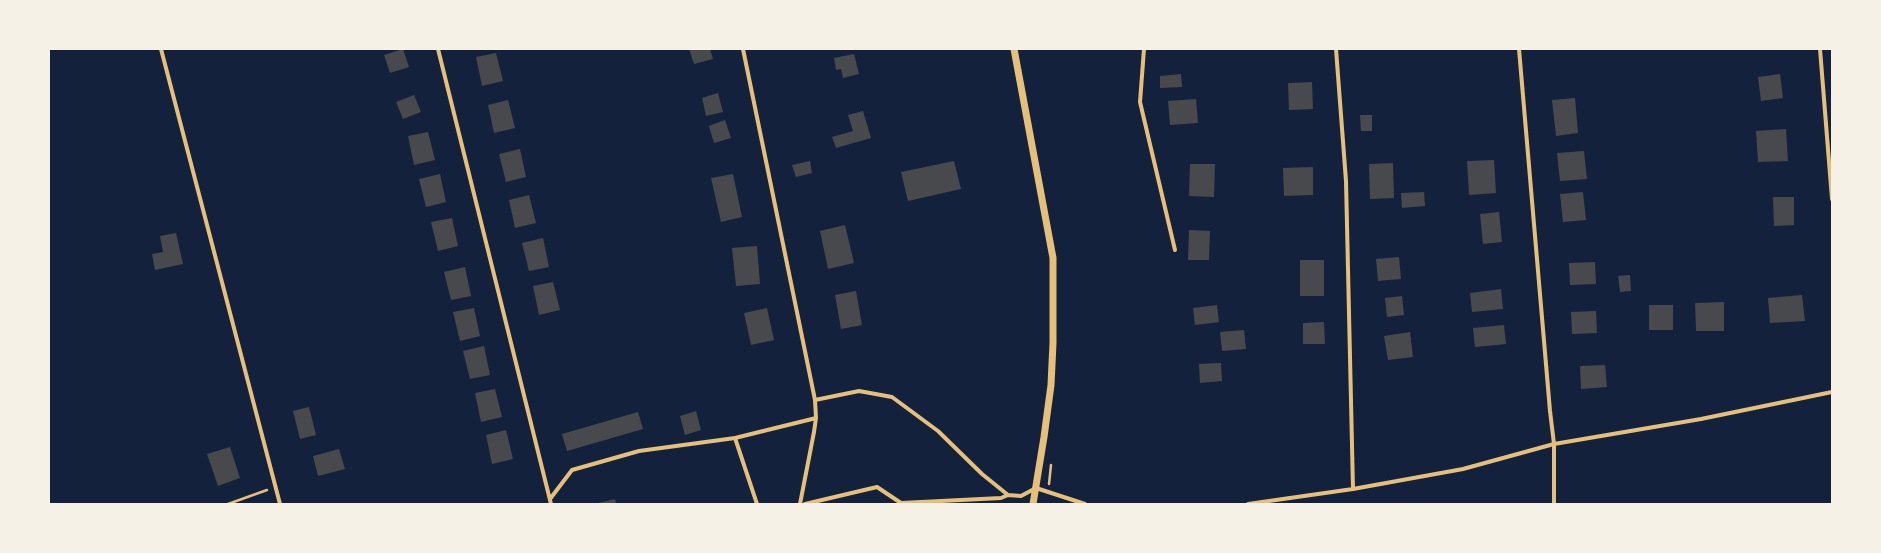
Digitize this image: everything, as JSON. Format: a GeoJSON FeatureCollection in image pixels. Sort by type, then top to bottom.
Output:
{"type":"FeatureCollection","features":[{"type":"Feature","properties":{"kind":"street"},"geometry":{"type":"LineString","coordinates":[[161,49],[280,504]]}},
{"type":"Feature","properties":{"kind":"street"},"geometry":{"type":"LineString","coordinates":[[438,49],[551,504]]}},
{"type":"Feature","properties":{"kind":"street"},"geometry":{"type":"LineString","coordinates":[[744,49],[815,400],[816,418],[800,504]]}},
{"type":"Feature","properties":{"kind":"street"},"geometry":{"type":"LineString","coordinates":[[1014,49],[1053,258],[1053,343],[1050,385],[1044,437],[1033,504]]}},
{"type":"Feature","properties":{"kind":"street"},"geometry":{"type":"LineString","coordinates":[[1144,49],[1140,102],[1175,250]]}},
{"type":"Feature","properties":{"kind":"street"},"geometry":{"type":"LineString","coordinates":[[1336,49],[1346,181],[1353,489]]}},
{"type":"Feature","properties":{"kind":"street"},"geometry":{"type":"LineString","coordinates":[[1519,49],[1554,444],[1554,504]]}},
{"type":"Feature","properties":{"kind":"street"},"geometry":{"type":"LineString","coordinates":[[1820,49],[1832,199]]}},
{"type":"Feature","properties":{"kind":"street"},"geometry":{"type":"LineString","coordinates":[[815,400],[859,391],[892,397],[938,431],[982,474],[1008,495]]}},
{"type":"Feature","properties":{"kind":"street"},"geometry":{"type":"LineString","coordinates":[[1248,504],[1353,489],[1463,469],[1554,444],[1701,420],[1832,392]]}},
{"type":"Feature","properties":{"kind":"street"},"geometry":{"type":"LineString","coordinates":[[550,498],[572,470],[638,451],[736,438],[816,418]]}},
{"type":"Feature","properties":{"kind":"street"},"geometry":{"type":"LineString","coordinates":[[736,438],[758,504]]}},
{"type":"Feature","properties":{"kind":"street"},"geometry":{"type":"LineString","coordinates":[[805,504],[877,487],[901,504],[1001,498],[1008,495],[1021,496],[1036,488],[1086,504]]}},
{"type":"Feature","properties":{"kind":"path"},"geometry":{"type":"LineString","coordinates":[[228,504],[275,488]]}},
{"type":"Feature","properties":{"kind":"building"},"geometry":{"type":"Polygon","coordinates":[[[403,49],[409,67],[390,73],[384,55],[403,49]]]}},
{"type":"Feature","properties":{"kind":"building"},"geometry":{"type":"Polygon","coordinates":[[[689,49],[710,49],[713,59],[694,64],[689,49]]]}},
{"type":"Feature","properties":{"kind":"building"},"geometry":{"type":"Polygon","coordinates":[[[496,53],[503,81],[482,86],[476,57],[496,53]]]}},
{"type":"Feature","properties":{"kind":"building"},"geometry":{"type":"Polygon","coordinates":[[[854,54],[859,74],[843,78],[841,69],[836,70],[834,58],[854,54]]]}},
{"type":"Feature","properties":{"kind":"building"},"geometry":{"type":"Polygon","coordinates":[[[1181,74],[1182,87],[1160,88],[1160,76],[1181,74]]]}},
{"type":"Feature","properties":{"kind":"building"},"geometry":{"type":"Polygon","coordinates":[[[1780,74],[1783,98],[1761,101],[1758,77],[1780,74]]]}},
{"type":"Feature","properties":{"kind":"building"},"geometry":{"type":"Polygon","coordinates":[[[1312,82],[1313,109],[1289,110],[1288,83],[1312,82]]]}},
{"type":"Feature","properties":{"kind":"building"},"geometry":{"type":"Polygon","coordinates":[[[718,93],[723,112],[706,116],[702,98],[718,93]]]}},
{"type":"Feature","properties":{"kind":"building"},"geometry":{"type":"Polygon","coordinates":[[[414,95],[421,112],[403,119],[396,102],[414,95]]]}},
{"type":"Feature","properties":{"kind":"building"},"geometry":{"type":"Polygon","coordinates":[[[1575,98],[1578,133],[1556,136],[1552,100],[1575,98]]]}},
{"type":"Feature","properties":{"kind":"building"},"geometry":{"type":"Polygon","coordinates":[[[1196,99],[1198,123],[1170,125],[1168,101],[1196,99]]]}},
{"type":"Feature","properties":{"kind":"building"},"geometry":{"type":"Polygon","coordinates":[[[508,100],[515,128],[494,133],[488,105],[508,100]]]}},
{"type":"Feature","properties":{"kind":"building"},"geometry":{"type":"Polygon","coordinates":[[[863,111],[871,138],[836,148],[832,137],[853,131],[848,115],[863,111]]]}},
{"type":"Feature","properties":{"kind":"building"},"geometry":{"type":"Polygon","coordinates":[[[1360,115],[1372,115],[1372,131],[1361,131],[1360,115]]]}},
{"type":"Feature","properties":{"kind":"building"},"geometry":{"type":"Polygon","coordinates":[[[725,120],[731,138],[714,143],[709,126],[725,120]]]}},
{"type":"Feature","properties":{"kind":"building"},"geometry":{"type":"Polygon","coordinates":[[[1786,129],[1788,161],[1758,162],[1756,131],[1786,129]]]}},
{"type":"Feature","properties":{"kind":"building"},"geometry":{"type":"Polygon","coordinates":[[[428,132],[435,160],[414,165],[408,136],[428,132]]]}},
{"type":"Feature","properties":{"kind":"building"},"geometry":{"type":"Polygon","coordinates":[[[520,149],[526,177],[506,182],[499,154],[520,149]]]}},
{"type":"Feature","properties":{"kind":"building"},"geometry":{"type":"Polygon","coordinates":[[[1584,151],[1587,179],[1560,181],[1557,153],[1584,151]]]}},
{"type":"Feature","properties":{"kind":"building"},"geometry":{"type":"Polygon","coordinates":[[[1494,160],[1496,193],[1469,195],[1467,161],[1494,160]]]}},
{"type":"Feature","properties":{"kind":"building"},"geometry":{"type":"Polygon","coordinates":[[[810,161],[812,173],[796,177],[792,165],[810,161]]]}},
{"type":"Feature","properties":{"kind":"building"},"geometry":{"type":"Polygon","coordinates":[[[954,161],[961,189],[908,201],[901,172],[954,161]]]}},
{"type":"Feature","properties":{"kind":"building"},"geometry":{"type":"Polygon","coordinates":[[[1393,163],[1394,198],[1370,199],[1369,164],[1393,163]]]}},
{"type":"Feature","properties":{"kind":"building"},"geometry":{"type":"Polygon","coordinates":[[[1190,164],[1215,164],[1214,197],[1189,196],[1190,164]]]}},
{"type":"Feature","properties":{"kind":"building"},"geometry":{"type":"Polygon","coordinates":[[[1313,167],[1313,195],[1284,196],[1283,168],[1313,167]]]}},
{"type":"Feature","properties":{"kind":"building"},"geometry":{"type":"Polygon","coordinates":[[[440,174],[446,202],[426,207],[419,179],[440,174]]]}},
{"type":"Feature","properties":{"kind":"building"},"geometry":{"type":"Polygon","coordinates":[[[733,174],[742,217],[721,222],[711,178],[733,174]]]}},
{"type":"Feature","properties":{"kind":"building"},"geometry":{"type":"Polygon","coordinates":[[[1424,192],[1425,206],[1402,208],[1401,193],[1424,192]]]}},
{"type":"Feature","properties":{"kind":"building"},"geometry":{"type":"Polygon","coordinates":[[[1583,192],[1586,220],[1563,222],[1560,194],[1583,192]]]}},
{"type":"Feature","properties":{"kind":"building"},"geometry":{"type":"Polygon","coordinates":[[[529,195],[536,223],[515,228],[509,200],[529,195]]]}},
{"type":"Feature","properties":{"kind":"building"},"geometry":{"type":"Polygon","coordinates":[[[1773,197],[1794,197],[1794,225],[1774,226],[1773,197]]]}},
{"type":"Feature","properties":{"kind":"building"},"geometry":{"type":"Polygon","coordinates":[[[1499,212],[1502,242],[1483,244],[1480,214],[1499,212]]]}},
{"type":"Feature","properties":{"kind":"building"},"geometry":{"type":"Polygon","coordinates":[[[452,218],[458,246],[438,251],[431,222],[452,218]]]}},
{"type":"Feature","properties":{"kind":"building"},"geometry":{"type":"Polygon","coordinates":[[[845,225],[854,263],[828,269],[820,231],[845,225]]]}},
{"type":"Feature","properties":{"kind":"building"},"geometry":{"type":"Polygon","coordinates":[[[1189,230],[1210,231],[1209,260],[1188,260],[1189,230]]]}},
{"type":"Feature","properties":{"kind":"building"},"geometry":{"type":"Polygon","coordinates":[[[176,233],[183,264],[155,270],[152,254],[163,252],[160,236],[176,233]]]}},
{"type":"Feature","properties":{"kind":"building"},"geometry":{"type":"Polygon","coordinates":[[[543,238],[549,267],[529,271],[522,243],[543,238]]]}},
{"type":"Feature","properties":{"kind":"building"},"geometry":{"type":"Polygon","coordinates":[[[757,246],[760,284],[736,286],[732,248],[757,246]]]}},
{"type":"Feature","properties":{"kind":"building"},"geometry":{"type":"Polygon","coordinates":[[[1399,257],[1401,279],[1378,281],[1376,259],[1399,257]]]}},
{"type":"Feature","properties":{"kind":"building"},"geometry":{"type":"Polygon","coordinates":[[[1300,260],[1324,260],[1324,296],[1300,296],[1300,260]]]}},
{"type":"Feature","properties":{"kind":"building"},"geometry":{"type":"Polygon","coordinates":[[[1595,262],[1596,284],[1570,285],[1569,263],[1595,262]]]}},
{"type":"Feature","properties":{"kind":"building"},"geometry":{"type":"Polygon","coordinates":[[[465,267],[471,296],[451,300],[444,272],[465,267]]]}},
{"type":"Feature","properties":{"kind":"building"},"geometry":{"type":"Polygon","coordinates":[[[1630,275],[1631,291],[1620,292],[1618,276],[1630,275]]]}},
{"type":"Feature","properties":{"kind":"building"},"geometry":{"type":"Polygon","coordinates":[[[553,282],[560,310],[539,315],[533,286],[553,282]]]}},
{"type":"Feature","properties":{"kind":"building"},"geometry":{"type":"Polygon","coordinates":[[[1501,289],[1503,309],[1472,312],[1470,293],[1501,289]]]}},
{"type":"Feature","properties":{"kind":"building"},"geometry":{"type":"Polygon","coordinates":[[[856,291],[862,325],[841,329],[835,295],[856,291]]]}},
{"type":"Feature","properties":{"kind":"building"},"geometry":{"type":"Polygon","coordinates":[[[1802,295],[1805,321],[1770,323],[1768,298],[1802,295]]]}},
{"type":"Feature","properties":{"kind":"building"},"geometry":{"type":"Polygon","coordinates":[[[1402,296],[1404,315],[1387,317],[1385,298],[1402,296]]]}},
{"type":"Feature","properties":{"kind":"building"},"geometry":{"type":"Polygon","coordinates":[[[1724,302],[1724,331],[1696,331],[1695,303],[1724,302]]]}},
{"type":"Feature","properties":{"kind":"building"},"geometry":{"type":"Polygon","coordinates":[[[1217,305],[1219,322],[1195,325],[1193,308],[1217,305]]]}},
{"type":"Feature","properties":{"kind":"building"},"geometry":{"type":"Polygon","coordinates":[[[1649,305],[1673,305],[1673,330],[1649,330],[1649,305]]]}},
{"type":"Feature","properties":{"kind":"building"},"geometry":{"type":"Polygon","coordinates":[[[474,308],[480,336],[460,341],[453,312],[474,308]]]}},
{"type":"Feature","properties":{"kind":"building"},"geometry":{"type":"Polygon","coordinates":[[[767,308],[774,340],[751,345],[744,313],[767,308]]]}},
{"type":"Feature","properties":{"kind":"building"},"geometry":{"type":"Polygon","coordinates":[[[1596,311],[1597,333],[1572,334],[1571,312],[1596,311]]]}},
{"type":"Feature","properties":{"kind":"building"},"geometry":{"type":"Polygon","coordinates":[[[1324,322],[1325,344],[1303,344],[1303,323],[1324,322]]]}},
{"type":"Feature","properties":{"kind":"building"},"geometry":{"type":"Polygon","coordinates":[[[1504,325],[1506,344],[1475,347],[1473,328],[1504,325]]]}},
{"type":"Feature","properties":{"kind":"building"},"geometry":{"type":"Polygon","coordinates":[[[1244,330],[1246,349],[1222,351],[1220,332],[1244,330]]]}},
{"type":"Feature","properties":{"kind":"building"},"geometry":{"type":"Polygon","coordinates":[[[1410,332],[1413,357],[1388,360],[1384,336],[1410,332]]]}},
{"type":"Feature","properties":{"kind":"building"},"geometry":{"type":"Polygon","coordinates":[[[484,346],[490,375],[470,379],[463,351],[484,346]]]}},
{"type":"Feature","properties":{"kind":"building"},"geometry":{"type":"Polygon","coordinates":[[[1221,363],[1222,381],[1200,383],[1199,364],[1221,363]]]}},
{"type":"Feature","properties":{"kind":"building"},"geometry":{"type":"Polygon","coordinates":[[[1605,365],[1607,387],[1581,389],[1580,366],[1605,365]]]}},
{"type":"Feature","properties":{"kind":"building"},"geometry":{"type":"Polygon","coordinates":[[[495,389],[502,417],[481,422],[475,393],[495,389]]]}},
{"type":"Feature","properties":{"kind":"building"},"geometry":{"type":"Polygon","coordinates":[[[309,407],[316,435],[300,439],[293,411],[309,407]]]}},
{"type":"Feature","properties":{"kind":"building"},"geometry":{"type":"Polygon","coordinates":[[[696,411],[701,430],[685,435],[680,416],[696,411]]]}},
{"type":"Feature","properties":{"kind":"building"},"geometry":{"type":"Polygon","coordinates":[[[638,412],[643,429],[567,451],[562,434],[638,412]]]}},
{"type":"Feature","properties":{"kind":"building"},"geometry":{"type":"Polygon","coordinates":[[[506,430],[513,459],[492,464],[486,435],[506,430]]]}},
{"type":"Feature","properties":{"kind":"building"},"geometry":{"type":"Polygon","coordinates":[[[230,447],[240,478],[218,486],[207,454],[230,447]]]}},
{"type":"Feature","properties":{"kind":"building"},"geometry":{"type":"Polygon","coordinates":[[[339,449],[345,469],[318,476],[313,456],[339,449]]]}},
{"type":"Feature","properties":{"kind":"building"},"geometry":{"type":"Polygon","coordinates":[[[615,499],[616,504],[598,504],[598,503],[615,499]]]}}]}
